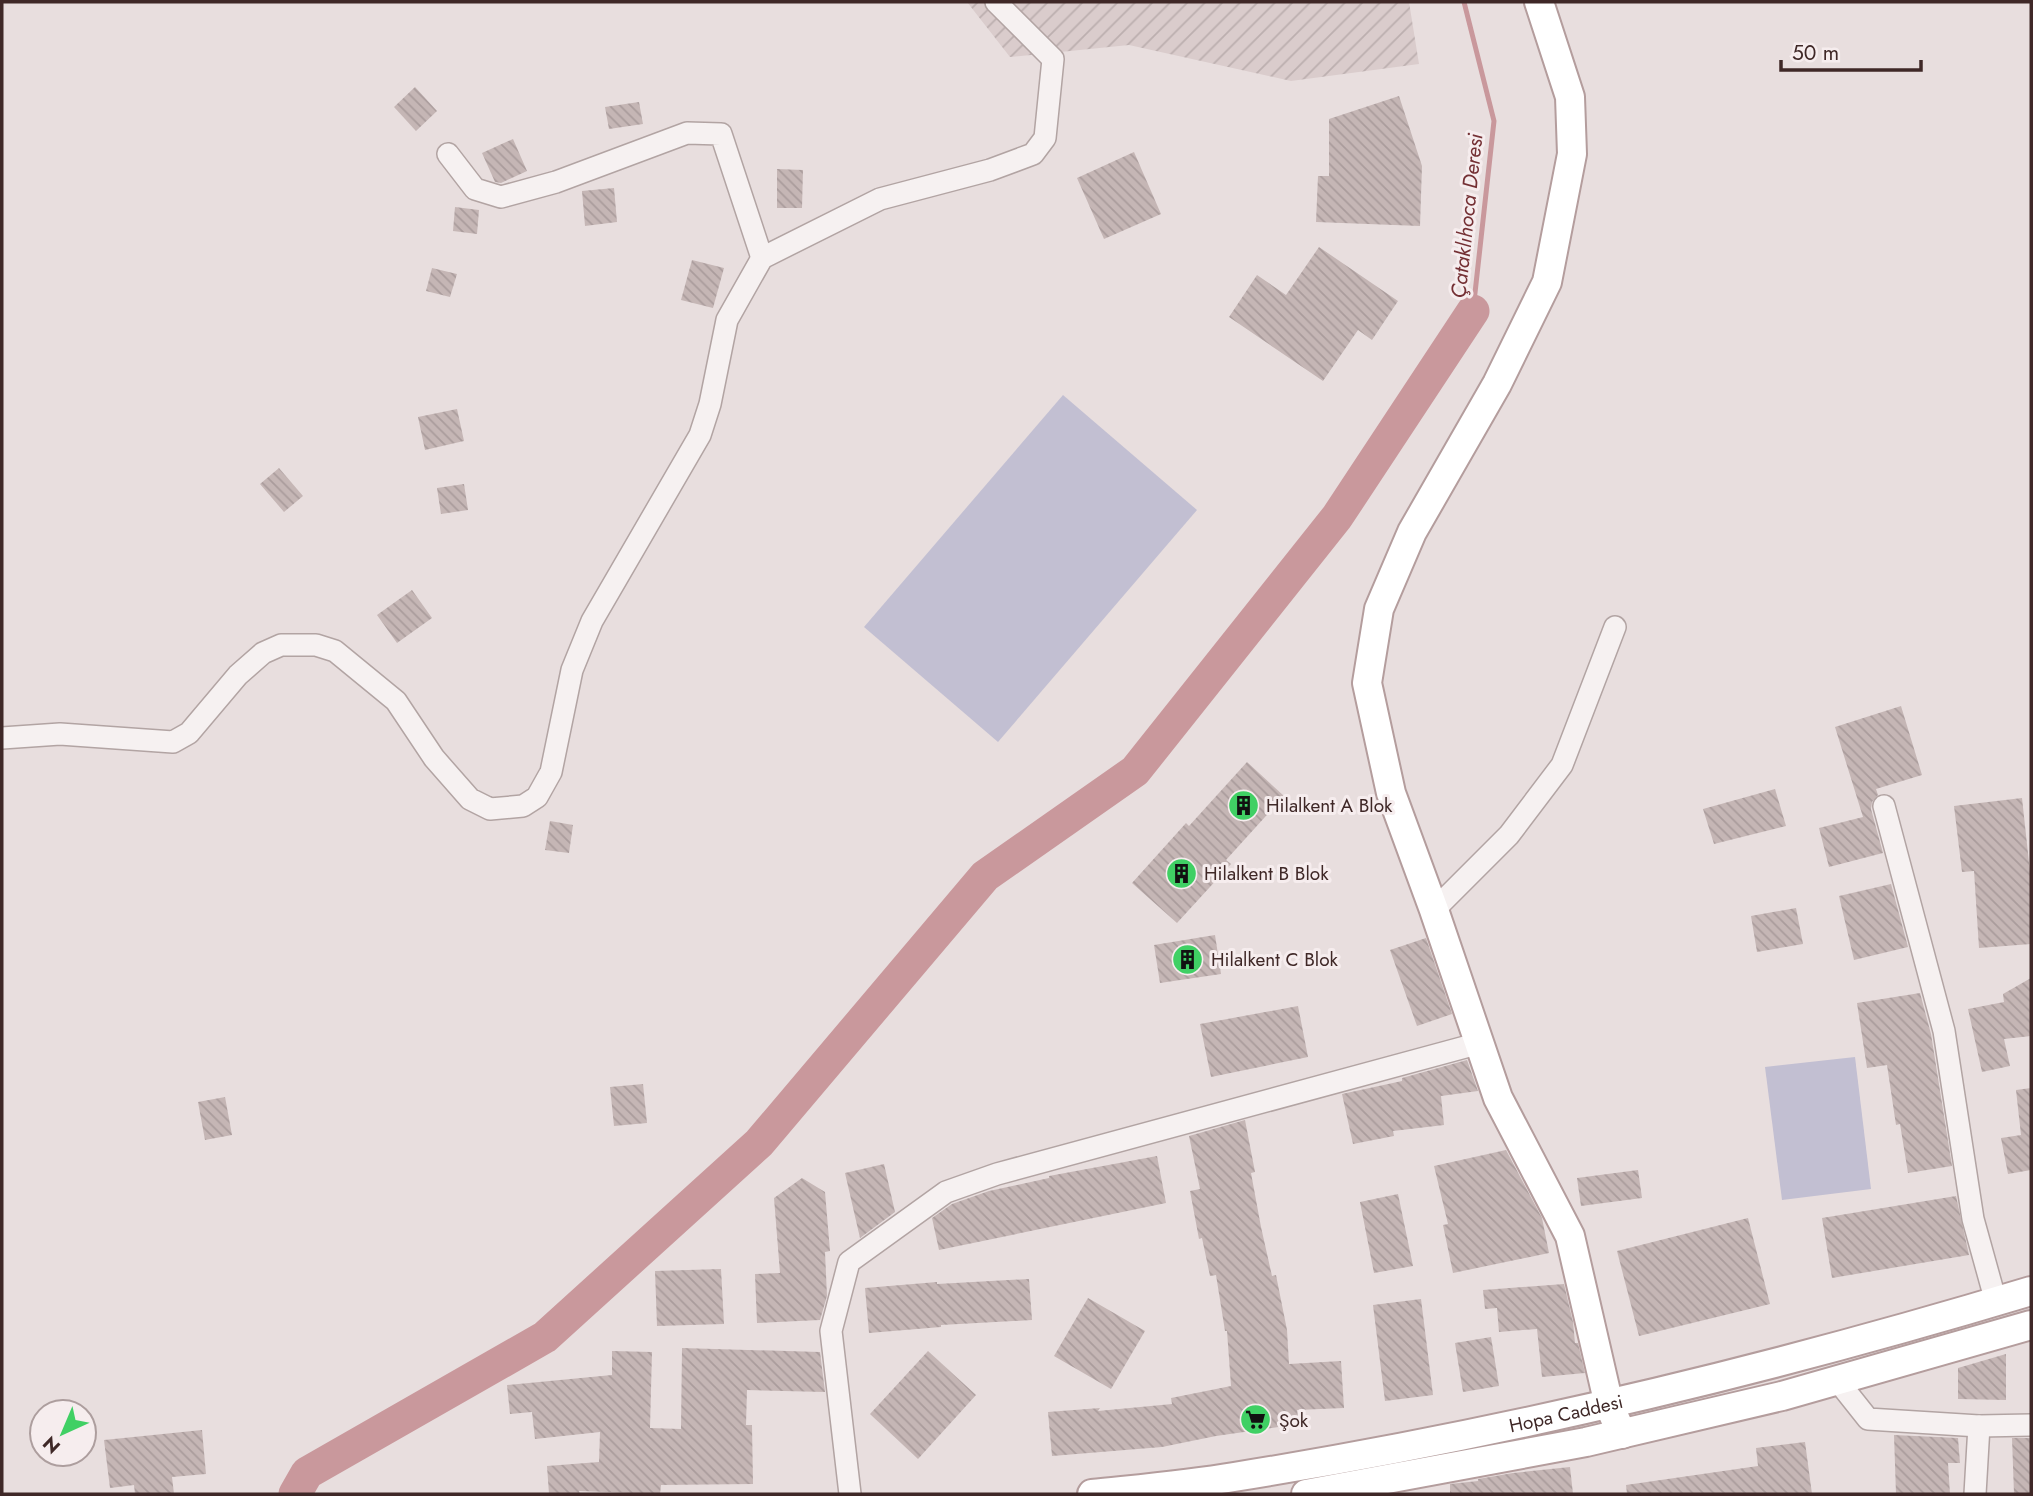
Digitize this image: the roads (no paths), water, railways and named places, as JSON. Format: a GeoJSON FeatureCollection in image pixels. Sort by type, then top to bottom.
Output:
{"type":"FeatureCollection","features":[{"type":"Feature","properties":{"kind":"main road"},"geometry":{"type":"LineString","coordinates":[[1539,2],[1570,97],[1572,154],[1547,282],[1497,384],[1412,532],[1379,608],[1367,683],[1391,793],[1498,1098],[1570,1236],[1609,1405],[1622,1434]]}},
{"type":"Feature","properties":{"kind":"main road","name":"Hopa Caddesi"},"geometry":{"type":"LineString","coordinates":[[1092,1494],[1244,1475],[1444,1440],[1609,1405],[1735,1375],[2031,1291]]}},
{"type":"Feature","properties":{"kind":"main road","name":"Hopa Caddesi"},"geometry":{"type":"LineString","coordinates":[[1306,1494],[1622,1434],[1783,1396],[2031,1325]]}},
{"type":"Feature","properties":{"kind":"street"},"geometry":{"type":"LineString","coordinates":[[2,738],[60,734],[173,742],[189,733],[238,675],[262,653],[281,645],[316,645],[335,651],[396,701],[434,758],[470,799],[490,809],[523,806],[537,797],[551,772],[572,670],[592,621],[700,435],[710,404],[727,320],[762,258],[880,199],[990,170],[1033,154],[1045,138],[1053,59],[996,2]]}},
{"type":"Feature","properties":{"kind":"street"},"geometry":{"type":"LineString","coordinates":[[448,154],[475,189],[501,197],[556,182],[687,133],[721,134],[762,258]]}},
{"type":"Feature","properties":{"kind":"street"},"geometry":{"type":"LineString","coordinates":[[1434,910],[1509,835],[1562,765],[1615,627]]}},
{"type":"Feature","properties":{"kind":"street"},"geometry":{"type":"LineString","coordinates":[[1884,806],[1944,1031],[1973,1219],[1996,1302]]}},
{"type":"Feature","properties":{"kind":"street"},"geometry":{"type":"LineString","coordinates":[[849,1494],[831,1331],[849,1262],[946,1192],[996,1174],[1480,1043]]}},
{"type":"Feature","properties":{"kind":"street"},"geometry":{"type":"LineString","coordinates":[[1837,1380],[1868,1419],[1979,1426],[2031,1425]]}},
{"type":"Feature","properties":{"kind":"street"},"geometry":{"type":"LineString","coordinates":[[1975,1494],[1979,1426]]}},
{"type":"Feature","properties":{"kind":"waterway","name":"Çataklıhoca Deresi"},"geometry":{"type":"LineString","coordinates":[[1464,2],[1494,121],[1473,311]]}},
{"type":"Feature","properties":{"kind":"waterway"},"geometry":{"type":"LineString","coordinates":[[295,1494],[307,1473],[545,1337],[759,1143],[985,876],[1135,771],[1337,517],[1473,311]]}},
{"type":"Feature","properties":{"kind":"place","name":"Hilalkent A Blok"},"geometry":{"type":"Point","coordinates":[1243,805]}},
{"type":"Feature","properties":{"kind":"place","name":"Hilalkent B Blok"},"geometry":{"type":"Point","coordinates":[1181,873]}},
{"type":"Feature","properties":{"kind":"place","name":"Hilalkent C Blok"},"geometry":{"type":"Point","coordinates":[1188,959]}},
{"type":"Feature","properties":{"kind":"place","name":"Şok"},"geometry":{"type":"Point","coordinates":[1256,1420]}}]}
